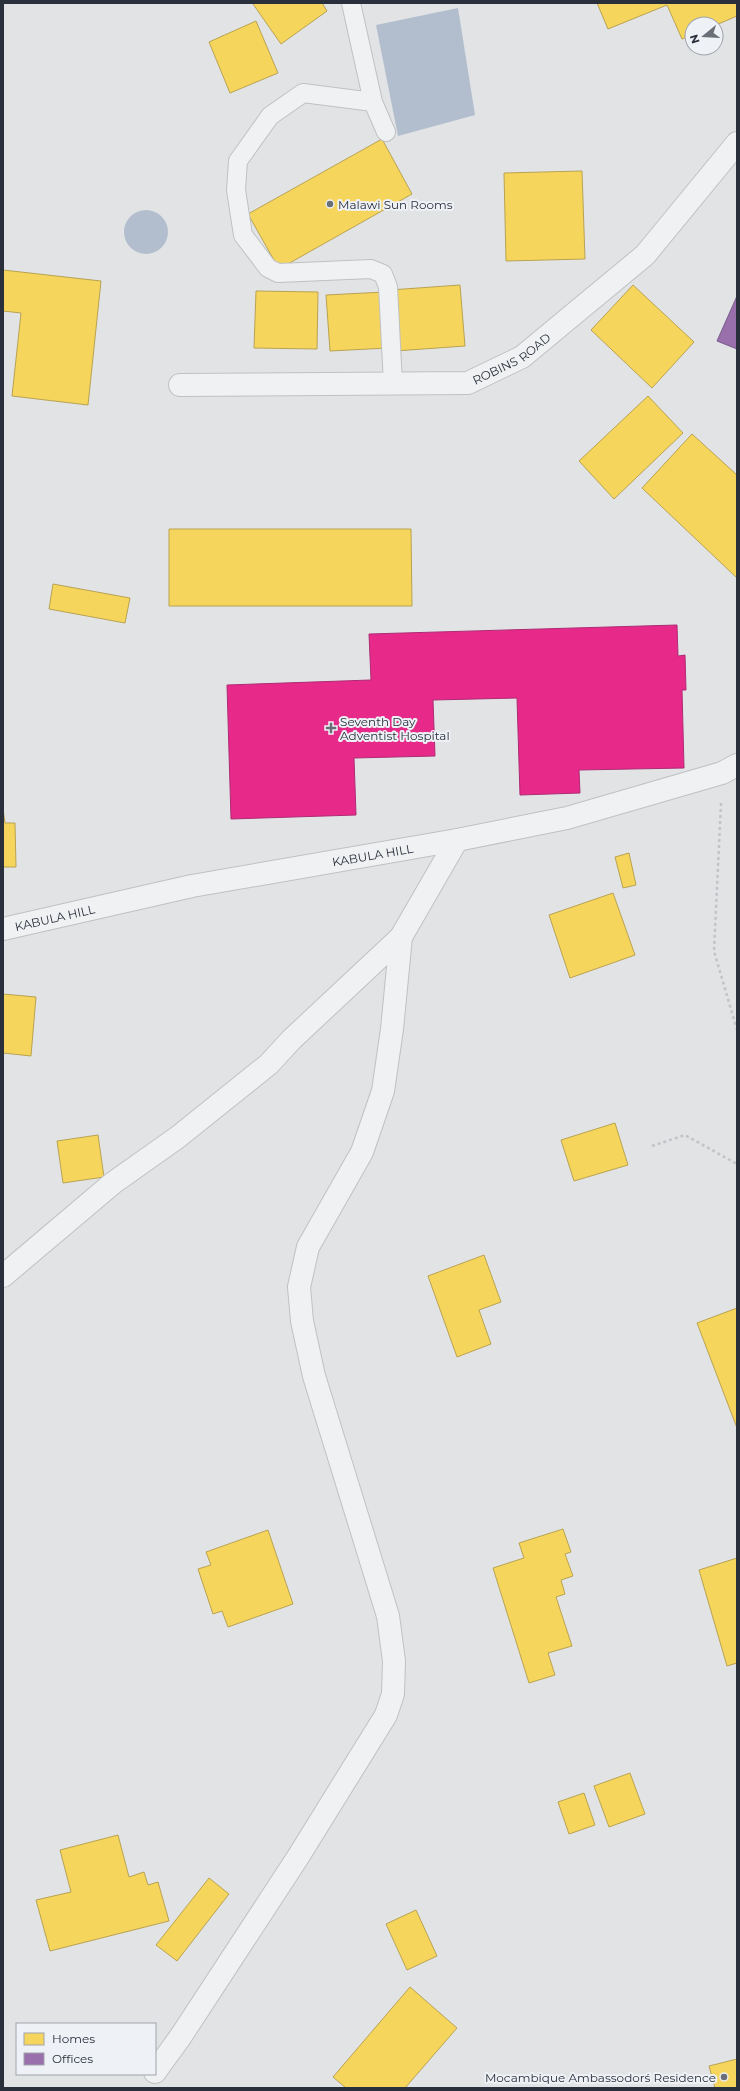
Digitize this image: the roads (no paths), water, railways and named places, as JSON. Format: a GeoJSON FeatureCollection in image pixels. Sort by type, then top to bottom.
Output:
{"type":"FeatureCollection","features":[{"type":"Feature","properties":{"kind":"street","name":"ROBINS ROAD"},"geometry":{"type":"LineString","coordinates":[[180,385],[468,383],[522,357],[645,255],[737,143]]}},
{"type":"Feature","properties":{"kind":"street","name":"KABULA HILL"},"geometry":{"type":"LineString","coordinates":[[3,929],[192,886],[456,840],[567,818],[730,769]]}},
{"type":"Feature","properties":{"kind":"street"},"geometry":{"type":"LineString","coordinates":[[3,1276],[112,1183],[178,1137],[269,1064],[291,1040],[401,937],[456,840]]}},
{"type":"Feature","properties":{"kind":"street"},"geometry":{"type":"LineString","coordinates":[[156,2070],[181,2036],[298,1857],[386,1715],[393,1694],[394,1661],[388,1616],[314,1376],[302,1321],[299,1287],[308,1247],[362,1152],[383,1091],[392,1029],[401,937]]}},
{"type":"Feature","properties":{"kind":"street"},"geometry":{"type":"LineString","coordinates":[[146,2088],[153,2075]]}},
{"type":"Feature","properties":{"kind":"lane"},"geometry":{"type":"LineString","coordinates":[[351,3],[373,102],[386,132]]}},
{"type":"Feature","properties":{"kind":"lane"},"geometry":{"type":"LineString","coordinates":[[373,102],[303,93],[270,116],[238,161],[236,190],[243,235],[268,268],[278,273],[371,269],[383,274],[388,287],[393,384]]}},
{"type":"Feature","properties":{"kind":"water"},"geometry":{"type":"Polygon","coordinates":[[[458,8],[475,115],[398,136],[376,25],[458,8]]]}},
{"type":"Feature","properties":{"kind":"water"},"geometry":{"type":"Polygon","coordinates":[[[146,210],[158,214],[164,220],[168,232],[164,244],[158,250],[146,254],[134,250],[128,244],[124,232],[128,220],[134,214],[146,210]]]}},
{"type":"Feature","properties":{"kind":"place","name":"Malawi Sun Rooms"},"geometry":{"type":"Point","coordinates":[330,204]}},
{"type":"Feature","properties":{"kind":"place","name":"Seventh Day Adventist Hospital"},"geometry":{"type":"Point","coordinates":[331,728]}},
{"type":"Feature","properties":{"kind":"place","name":"Mocambique Ambassodorś Residence"},"geometry":{"type":"Point","coordinates":[724,2077]}}]}
